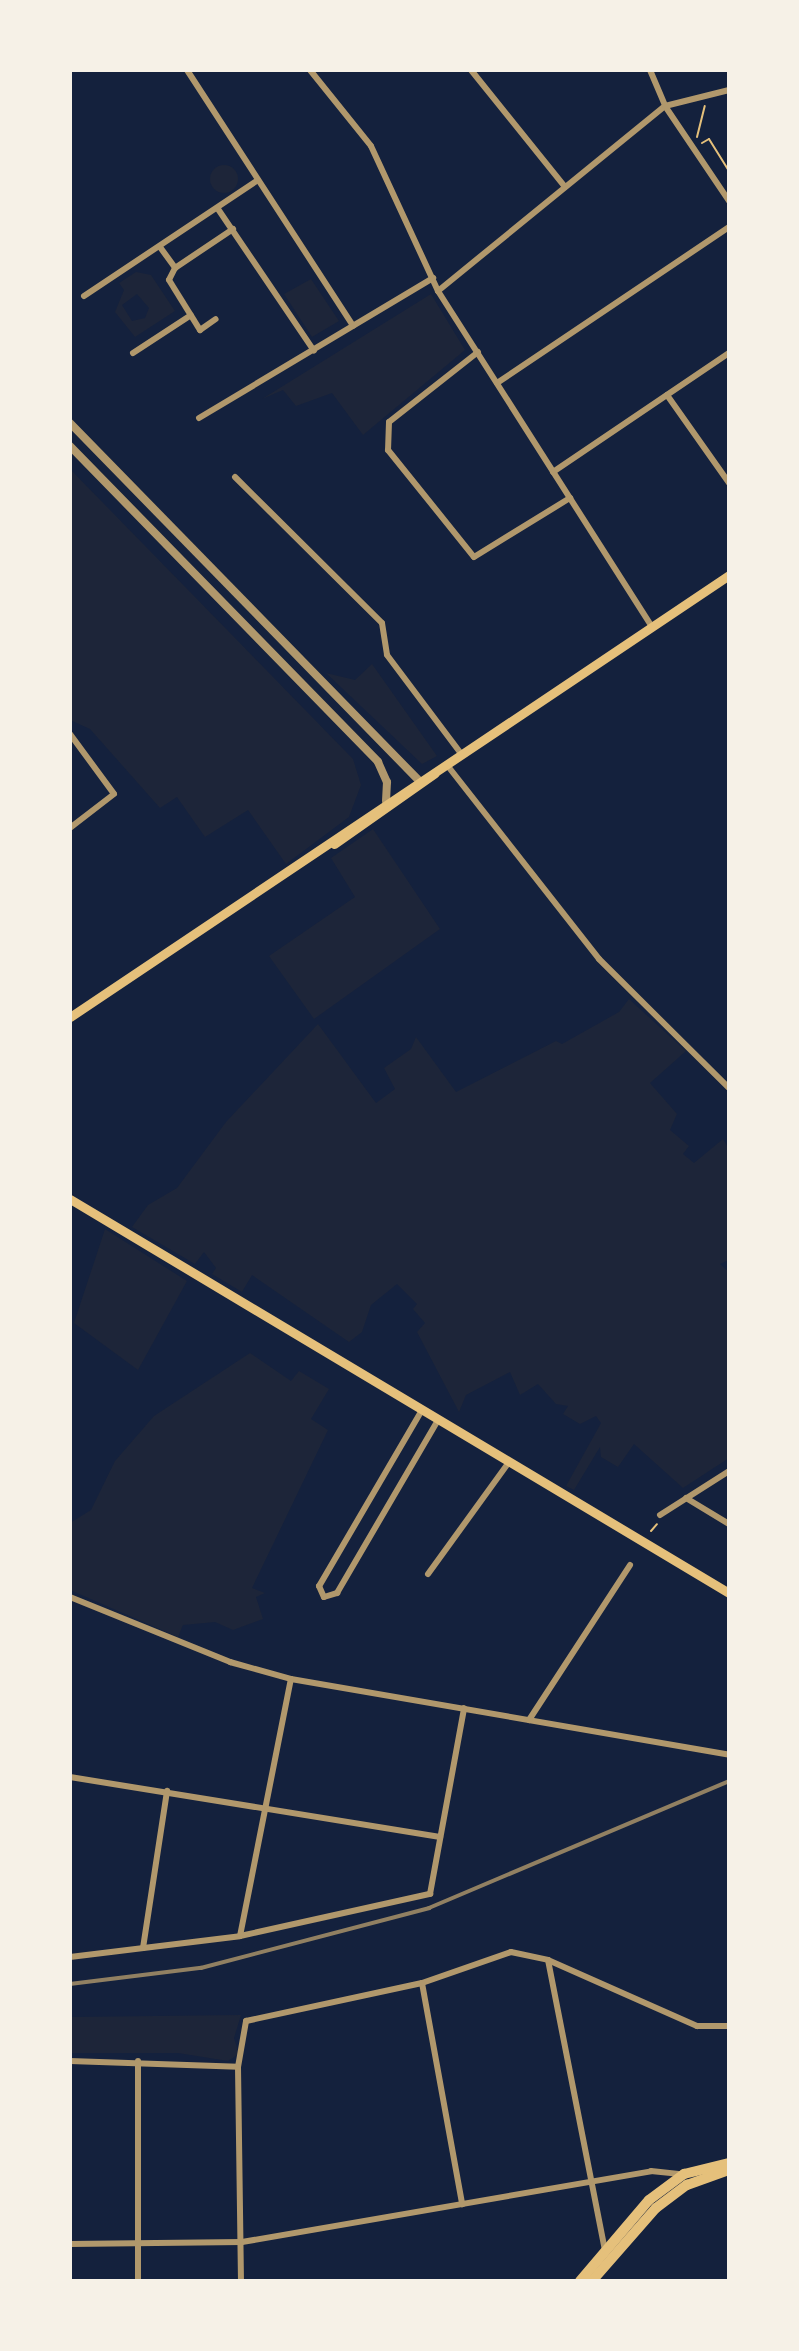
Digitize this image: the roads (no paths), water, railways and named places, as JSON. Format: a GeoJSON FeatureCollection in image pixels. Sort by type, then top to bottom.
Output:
{"type":"FeatureCollection","features":[{"type":"Feature","properties":{"kind":"main road"},"geometry":{"type":"LineString","coordinates":[[326,847],[352,836],[435,773],[729,575]]}},
{"type":"Feature","properties":{"kind":"main road"},"geometry":{"type":"LineString","coordinates":[[70,1017],[326,847],[418,779],[435,773]]}},
{"type":"Feature","properties":{"kind":"main road"},"geometry":{"type":"LineString","coordinates":[[70,1199],[729,1593]]}},
{"type":"Feature","properties":{"kind":"main road"},"geometry":{"type":"LineString","coordinates":[[592,2281],[607,2255],[649,2200],[684,2174],[729,2163]]}},
{"type":"Feature","properties":{"kind":"main road"},"geometry":{"type":"LineString","coordinates":[[580,2281],[687,2185],[729,2170]]}},
{"type":"Feature","properties":{"kind":"street"},"geometry":{"type":"LineString","coordinates":[[187,70],[353,326]]}},
{"type":"Feature","properties":{"kind":"street"},"geometry":{"type":"LineString","coordinates":[[310,70],[371,146],[438,290],[652,627]]}},
{"type":"Feature","properties":{"kind":"street"},"geometry":{"type":"LineString","coordinates":[[471,70],[565,187]]}},
{"type":"Feature","properties":{"kind":"street"},"geometry":{"type":"LineString","coordinates":[[650,70],[665,106],[729,201]]}},
{"type":"Feature","properties":{"kind":"street"},"geometry":{"type":"LineString","coordinates":[[438,290],[665,106],[729,90]]}},
{"type":"Feature","properties":{"kind":"street"},"geometry":{"type":"LineString","coordinates":[[84,296],[258,180]]}},
{"type":"Feature","properties":{"kind":"street"},"geometry":{"type":"LineString","coordinates":[[218,209],[314,351]]}},
{"type":"Feature","properties":{"kind":"street"},"geometry":{"type":"LineString","coordinates":[[497,383],[729,227]]}},
{"type":"Feature","properties":{"kind":"street"},"geometry":{"type":"LineString","coordinates":[[216,319],[200,330],[169,280],[175,268],[233,229]]}},
{"type":"Feature","properties":{"kind":"street"},"geometry":{"type":"LineString","coordinates":[[160,247],[175,268]]}},
{"type":"Feature","properties":{"kind":"street"},"geometry":{"type":"LineString","coordinates":[[199,418],[433,278]]}},
{"type":"Feature","properties":{"kind":"street"},"geometry":{"type":"LineString","coordinates":[[133,353],[191,315]]}},
{"type":"Feature","properties":{"kind":"street"},"geometry":{"type":"LineString","coordinates":[[478,352],[389,422],[388,450],[474,557],[570,498]]}},
{"type":"Feature","properties":{"kind":"street"},"geometry":{"type":"LineString","coordinates":[[553,472],[729,353]]}},
{"type":"Feature","properties":{"kind":"street"},"geometry":{"type":"LineString","coordinates":[[667,395],[729,483]]}},
{"type":"Feature","properties":{"kind":"street"},"geometry":{"type":"LineString","coordinates":[[70,423],[418,779]]}},
{"type":"Feature","properties":{"kind":"street"},"geometry":{"type":"LineString","coordinates":[[70,446],[378,762],[387,782],[386,801]]}},
{"type":"Feature","properties":{"kind":"street"},"geometry":{"type":"LineString","coordinates":[[235,477],[382,623],[387,655],[462,755]]}},
{"type":"Feature","properties":{"kind":"street"},"geometry":{"type":"LineString","coordinates":[[70,734],[112,785],[111,802],[70,828]]}},
{"type":"Feature","properties":{"kind":"street"},"geometry":{"type":"LineString","coordinates":[[447,765],[599,959],[729,1088]]}},
{"type":"Feature","properties":{"kind":"street"},"geometry":{"type":"LineString","coordinates":[[422,1410],[319,1586],[324,1597],[337,1593],[438,1420]]}},
{"type":"Feature","properties":{"kind":"street"},"geometry":{"type":"LineString","coordinates":[[428,1574],[509,1462]]}},
{"type":"Feature","properties":{"kind":"street"},"geometry":{"type":"LineString","coordinates":[[660,1515],[729,1471]]}},
{"type":"Feature","properties":{"kind":"street"},"geometry":{"type":"LineString","coordinates":[[686,1498],[729,1524]]}},
{"type":"Feature","properties":{"kind":"street"},"geometry":{"type":"LineString","coordinates":[[529,1720],[630,1565]]}},
{"type":"Feature","properties":{"kind":"street"},"geometry":{"type":"LineString","coordinates":[[70,1597],[230,1662],[291,1679],[729,1755]]}},
{"type":"Feature","properties":{"kind":"street"},"geometry":{"type":"LineString","coordinates":[[240,1936],[291,1679]]}},
{"type":"Feature","properties":{"kind":"street"},"geometry":{"type":"LineString","coordinates":[[70,1956],[240,1936],[430,1894],[464,1708]]}},
{"type":"Feature","properties":{"kind":"street"},"geometry":{"type":"LineString","coordinates":[[70,1777],[264,1806],[440,1837]]}},
{"type":"Feature","properties":{"kind":"street"},"geometry":{"type":"LineString","coordinates":[[143,1948],[167,1791]]}},
{"type":"Feature","properties":{"kind":"street"},"geometry":{"type":"LineString","coordinates":[[241,2281],[238,2067],[246,2021],[422,1983],[511,1952],[548,1960],[697,2026],[729,2026]]}},
{"type":"Feature","properties":{"kind":"street"},"geometry":{"type":"LineString","coordinates":[[548,1960],[607,2255]]}},
{"type":"Feature","properties":{"kind":"street"},"geometry":{"type":"LineString","coordinates":[[422,1983],[461,2204]]}},
{"type":"Feature","properties":{"kind":"street"},"geometry":{"type":"LineString","coordinates":[[70,2061],[138,2061],[238,2067]]}},
{"type":"Feature","properties":{"kind":"street"},"geometry":{"type":"LineString","coordinates":[[138,2061],[138,2281]]}},
{"type":"Feature","properties":{"kind":"street"},"geometry":{"type":"LineString","coordinates":[[70,2244],[242,2242],[591,2180],[651,2171],[684,2174]]}},
{"type":"Feature","properties":{"kind":"railway"},"geometry":{"type":"LineString","coordinates":[[70,1984],[201,1968],[429,1908],[729,1781]]}}]}
